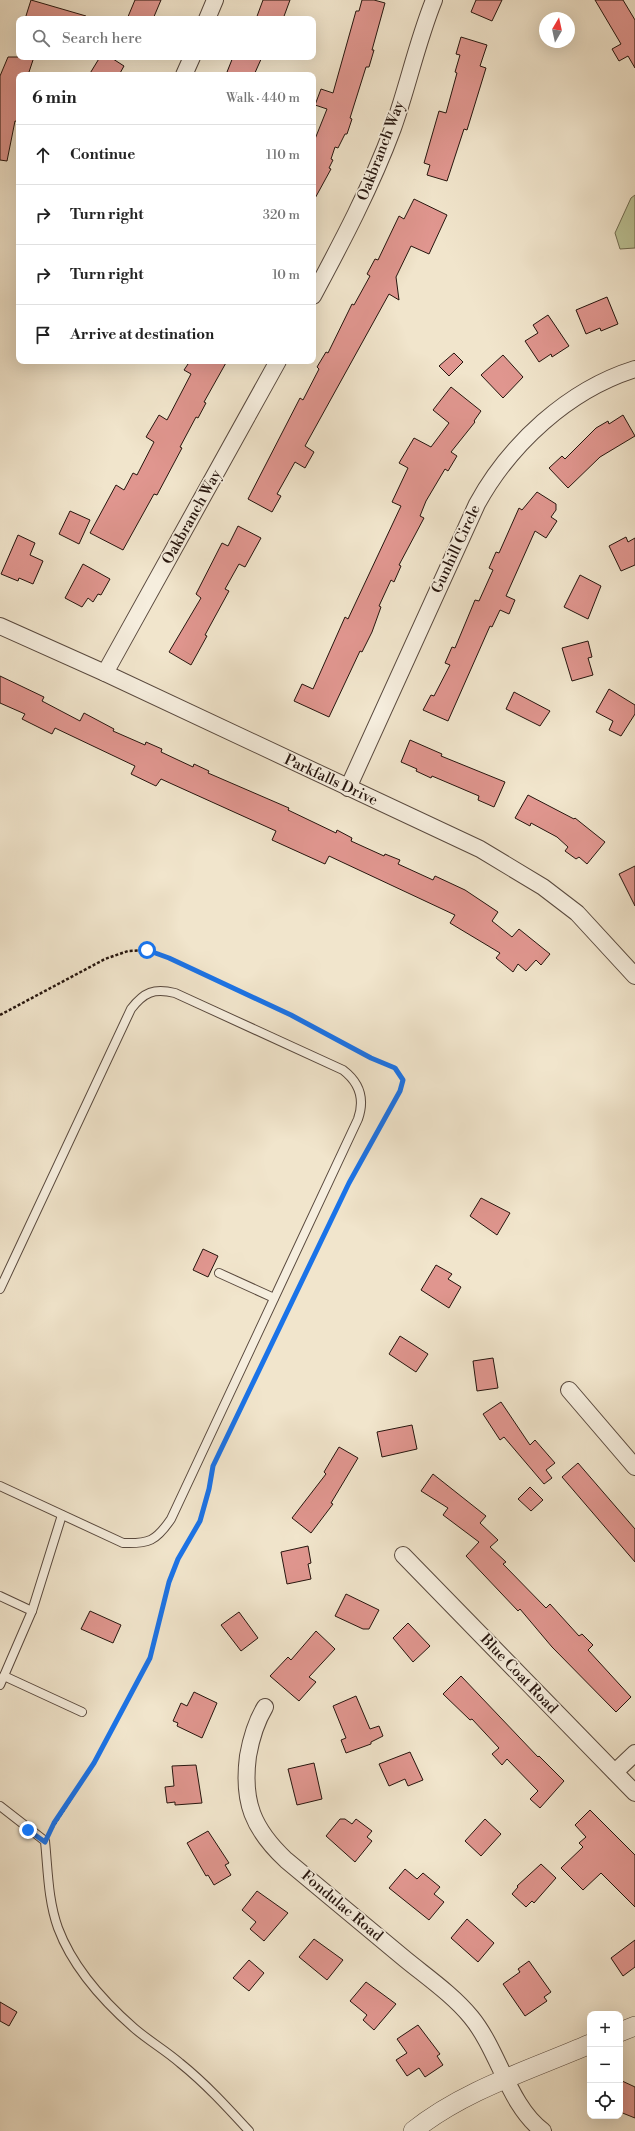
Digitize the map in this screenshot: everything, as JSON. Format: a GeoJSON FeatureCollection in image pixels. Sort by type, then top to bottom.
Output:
{"type":"FeatureCollection","features":[{"type":"Feature","properties":{"kind":"street"},"geometry":{"type":"LineString","coordinates":[[208,16],[215,0]]}},
{"type":"Feature","properties":{"kind":"street","name":"Oakbranch Way"},"geometry":{"type":"LineString","coordinates":[[316,290],[355,217],[378,167],[393,127],[434,0]]}},
{"type":"Feature","properties":{"kind":"street"},"geometry":{"type":"LineString","coordinates":[[185,72],[191,60]]}},
{"type":"Feature","properties":{"kind":"street","name":"Oakbranch Way"},"geometry":{"type":"LineString","coordinates":[[106,673],[276,364]]}},
{"type":"Feature","properties":{"kind":"street","name":"Gunhill Circle"},"geometry":{"type":"LineString","coordinates":[[348,788],[477,504],[491,480],[527,436],[556,412],[609,379],[635,369]]}},
{"type":"Feature","properties":{"kind":"street","name":"Parkfalls Drive"},"geometry":{"type":"LineString","coordinates":[[0,626],[106,673],[480,849],[543,887],[577,913],[633,968]]}},
{"type":"Feature","properties":{"kind":"street"},"geometry":{"type":"LineString","coordinates":[[569,1390],[635,1467]]}},
{"type":"Feature","properties":{"kind":"street","name":"Blue Coat Road"},"geometry":{"type":"LineString","coordinates":[[403,1555],[635,1793]]}},
{"type":"Feature","properties":{"kind":"street","name":"Fondulac Road"},"geometry":{"type":"LineString","coordinates":[[264,1707],[258,1718],[250,1745],[245,1785],[247,1802],[260,1830],[270,1845],[286,1860],[428,1978],[471,2016],[490,2046],[523,2111],[532,2123],[543,2131]]}},
{"type":"Feature","properties":{"kind":"street"},"geometry":{"type":"LineString","coordinates":[[615,1772],[635,1753]]}},
{"type":"Feature","properties":{"kind":"street"},"geometry":{"type":"LineString","coordinates":[[623,2031],[635,2026]]}},
{"type":"Feature","properties":{"kind":"street"},"geometry":{"type":"LineString","coordinates":[[413,2131],[462,2100],[587,2045]]}},
{"type":"Feature","properties":{"kind":"lane"},"geometry":{"type":"LineString","coordinates":[[0,1289],[131,1009],[139,999],[150,992],[163,990],[175,993],[344,1070],[354,1078],[358,1088],[361,1109],[358,1119],[171,1519],[162,1532],[153,1540],[143,1544],[123,1543],[0,1486]]}},
{"type":"Feature","properties":{"kind":"lane"},"geometry":{"type":"LineString","coordinates":[[219,1273],[274,1298]]}},
{"type":"Feature","properties":{"kind":"lane"},"geometry":{"type":"LineString","coordinates":[[0,1685],[32,1611],[62,1515]]}},
{"type":"Feature","properties":{"kind":"lane"},"geometry":{"type":"LineString","coordinates":[[0,1596],[32,1611]]}},
{"type":"Feature","properties":{"kind":"lane"},"geometry":{"type":"LineString","coordinates":[[4,1676],[82,1712]]}},
{"type":"Feature","properties":{"kind":"lane"},"geometry":{"type":"LineString","coordinates":[[0,1806],[45,1842],[49,1893],[58,1928],[70,1954],[93,1989],[134,2028],[180,2063],[222,2101],[249,2131]]}},
{"type":"Feature","properties":{"kind":"path"},"geometry":{"type":"LineString","coordinates":[[0,1015],[105,959],[128,951],[147,950],[169,958],[291,1015],[371,1058],[395,1068],[403,1080],[400,1091],[349,1183],[213,1466],[209,1489],[200,1521],[178,1559],[169,1582],[150,1658],[94,1763],[54,1823],[45,1842]]}},
{"type":"Feature","properties":{"kind":"green space"},"geometry":{"type":"Polygon","coordinates":[[[635,195],[635,248],[620,249],[615,233],[631,198],[635,195]]]}},
{"type":"Feature","properties":{"kind":"building"},"geometry":{"type":"Polygon","coordinates":[[[31,0],[86,16],[26,16],[31,0]]]}},
{"type":"Feature","properties":{"kind":"building"},"geometry":{"type":"Polygon","coordinates":[[[135,0],[161,0],[154,16],[128,16],[135,0]]]}},
{"type":"Feature","properties":{"kind":"building"},"geometry":{"type":"Polygon","coordinates":[[[263,0],[290,0],[284,16],[257,16],[263,0]]]}},
{"type":"Feature","properties":{"kind":"building"},"geometry":{"type":"Polygon","coordinates":[[[362,0],[374,0],[385,3],[372,50],[374,50],[369,67],[366,67],[350,118],[352,119],[347,134],[345,134],[338,148],[335,147],[331,159],[333,160],[329,168],[331,169],[316,196],[316,136],[327,109],[316,105],[316,102],[321,89],[333,93],[356,11],[359,11],[362,0]]]}},
{"type":"Feature","properties":{"kind":"building"},"geometry":{"type":"Polygon","coordinates":[[[476,0],[502,0],[492,21],[471,12],[476,0]]]}},
{"type":"Feature","properties":{"kind":"building"},"geometry":{"type":"Polygon","coordinates":[[[595,0],[623,0],[635,20],[635,68],[628,56],[619,61],[612,49],[621,44],[595,0]]]}},
{"type":"Feature","properties":{"kind":"building"},"geometry":{"type":"Polygon","coordinates":[[[461,37],[487,45],[480,66],[486,68],[467,130],[464,129],[447,181],[427,175],[430,165],[424,163],[439,111],[446,113],[457,73],[455,72],[460,55],[456,54],[461,37]]]}},
{"type":"Feature","properties":{"kind":"building"},"geometry":{"type":"Polygon","coordinates":[[[8,57],[16,57],[16,60],[33,60],[29,72],[16,72],[16,121],[7,161],[0,160],[0,76],[8,57]]]}},
{"type":"Feature","properties":{"kind":"building"},"geometry":{"type":"Polygon","coordinates":[[[98,60],[115,60],[124,66],[121,72],[91,72],[98,60]]]}},
{"type":"Feature","properties":{"kind":"building"},"geometry":{"type":"Polygon","coordinates":[[[232,60],[261,60],[255,72],[227,72],[232,60]]]}},
{"type":"Feature","properties":{"kind":"building"},"geometry":{"type":"Polygon","coordinates":[[[414,199],[447,215],[429,254],[411,246],[396,277],[399,300],[389,294],[305,446],[314,452],[305,468],[295,462],[277,494],[281,496],[272,512],[248,499],[300,398],[303,400],[319,369],[317,367],[326,352],[328,353],[352,304],[354,305],[370,276],[367,274],[375,259],[378,260],[399,216],[404,219],[414,199]]]}},
{"type":"Feature","properties":{"kind":"building"},"geometry":{"type":"Polygon","coordinates":[[[607,297],[618,324],[601,331],[600,328],[586,334],[576,310],[607,297]]]}},
{"type":"Feature","properties":{"kind":"building"},"geometry":{"type":"Polygon","coordinates":[[[548,315],[569,346],[552,357],[551,354],[539,362],[525,341],[538,333],[533,325],[548,315]]]}},
{"type":"Feature","properties":{"kind":"building"},"geometry":{"type":"Polygon","coordinates":[[[454,353],[463,362],[449,376],[439,366],[454,353]]]}},
{"type":"Feature","properties":{"kind":"building"},"geometry":{"type":"Polygon","coordinates":[[[503,355],[523,377],[503,398],[481,375],[503,355]]]}},
{"type":"Feature","properties":{"kind":"building"},"geometry":{"type":"Polygon","coordinates":[[[188,364],[225,364],[204,402],[206,403],[198,418],[196,417],[180,447],[182,448],[157,495],[154,494],[123,550],[90,533],[116,485],[124,490],[133,473],[137,475],[154,442],[146,437],[159,415],[167,420],[191,374],[184,370],[188,364]]]}},
{"type":"Feature","properties":{"kind":"building"},"geometry":{"type":"Polygon","coordinates":[[[451,387],[481,411],[474,421],[475,422],[451,452],[457,456],[448,471],[445,469],[426,501],[420,516],[424,518],[399,565],[401,566],[394,582],[391,580],[379,606],[381,607],[372,632],[362,652],[360,651],[329,717],[294,701],[302,684],[313,689],[345,617],[348,619],[401,506],[392,502],[408,468],[399,463],[414,438],[431,447],[449,423],[433,410],[451,387]]]}},
{"type":"Feature","properties":{"kind":"building"},"geometry":{"type":"Polygon","coordinates":[[[623,415],[635,436],[600,457],[568,488],[549,468],[562,456],[565,459],[596,428],[608,421],[609,424],[623,415]]]}},
{"type":"Feature","properties":{"kind":"building"},"geometry":{"type":"Polygon","coordinates":[[[537,492],[556,504],[556,510],[551,517],[557,521],[546,538],[535,531],[506,596],[515,600],[509,614],[500,610],[492,627],[490,626],[448,721],[423,710],[431,695],[434,696],[450,665],[445,663],[452,647],[455,648],[475,600],[479,601],[493,570],[489,568],[496,552],[499,553],[519,508],[522,510],[537,492]]]}},
{"type":"Feature","properties":{"kind":"building"},"geometry":{"type":"Polygon","coordinates":[[[70,511],[90,520],[79,544],[59,534],[70,511]]]}},
{"type":"Feature","properties":{"kind":"building"},"geometry":{"type":"Polygon","coordinates":[[[238,526],[261,538],[245,567],[239,564],[225,589],[229,591],[205,635],[207,636],[191,665],[169,652],[201,598],[196,594],[222,543],[228,546],[238,526]]]}},
{"type":"Feature","properties":{"kind":"building"},"geometry":{"type":"Polygon","coordinates":[[[18,535],[35,543],[30,555],[43,561],[33,584],[19,578],[18,581],[1,574],[18,535]]]}},
{"type":"Feature","properties":{"kind":"building"},"geometry":{"type":"Polygon","coordinates":[[[626,537],[628,542],[635,538],[635,565],[621,571],[609,546],[626,537]]]}},
{"type":"Feature","properties":{"kind":"building"},"geometry":{"type":"Polygon","coordinates":[[[83,564],[110,579],[101,595],[98,594],[93,602],[88,598],[82,607],[65,598],[83,564]]]}},
{"type":"Feature","properties":{"kind":"building"},"geometry":{"type":"Polygon","coordinates":[[[580,575],[601,586],[588,619],[564,607],[580,575]]]}},
{"type":"Feature","properties":{"kind":"building"},"geometry":{"type":"Polygon","coordinates":[[[588,641],[592,657],[588,658],[593,675],[572,681],[562,648],[588,641]]]}},
{"type":"Feature","properties":{"kind":"building"},"geometry":{"type":"Polygon","coordinates":[[[0,676],[44,697],[42,701],[80,721],[84,713],[114,729],[113,731],[145,745],[146,742],[162,749],[161,752],[193,767],[194,764],[209,771],[208,773],[289,808],[288,810],[336,833],[337,830],[352,838],[351,841],[384,856],[385,854],[400,860],[398,864],[433,880],[435,876],[465,890],[498,912],[492,921],[512,937],[519,929],[550,954],[541,965],[536,960],[526,971],[518,964],[513,972],[496,958],[500,953],[450,923],[455,915],[329,856],[325,864],[272,840],[276,831],[161,779],[156,786],[131,774],[135,766],[55,728],[52,734],[22,719],[25,714],[0,703],[0,676]]]}},
{"type":"Feature","properties":{"kind":"building"},"geometry":{"type":"Polygon","coordinates":[[[609,689],[635,705],[635,714],[621,736],[609,730],[613,721],[596,712],[609,689]]]}},
{"type":"Feature","properties":{"kind":"building"},"geometry":{"type":"Polygon","coordinates":[[[514,692],[550,711],[540,726],[506,709],[514,692]]]}},
{"type":"Feature","properties":{"kind":"building"},"geometry":{"type":"Polygon","coordinates":[[[410,740],[442,754],[441,756],[505,782],[494,807],[478,800],[479,796],[432,776],[431,778],[416,771],[417,769],[401,762],[410,740]]]}},
{"type":"Feature","properties":{"kind":"building"},"geometry":{"type":"Polygon","coordinates":[[[528,795],[574,819],[575,818],[605,842],[587,864],[579,857],[576,859],[565,851],[568,847],[557,837],[531,823],[530,826],[515,818],[528,795]]]}},
{"type":"Feature","properties":{"kind":"building"},"geometry":{"type":"Polygon","coordinates":[[[635,866],[635,906],[619,874],[635,866]]]}},
{"type":"Feature","properties":{"kind":"building"},"geometry":{"type":"Polygon","coordinates":[[[481,1198],[510,1213],[497,1235],[470,1216],[481,1198]]]}},
{"type":"Feature","properties":{"kind":"building"},"geometry":{"type":"Polygon","coordinates":[[[203,1249],[218,1256],[208,1277],[193,1270],[203,1249]]]}},
{"type":"Feature","properties":{"kind":"building"},"geometry":{"type":"Polygon","coordinates":[[[436,1265],[452,1274],[448,1279],[461,1287],[449,1308],[421,1290],[436,1265]]]}},
{"type":"Feature","properties":{"kind":"building"},"geometry":{"type":"Polygon","coordinates":[[[400,1336],[428,1354],[416,1372],[389,1354],[400,1336]]]}},
{"type":"Feature","properties":{"kind":"building"},"geometry":{"type":"Polygon","coordinates":[[[493,1358],[498,1388],[477,1391],[473,1361],[493,1358]]]}},
{"type":"Feature","properties":{"kind":"building"},"geometry":{"type":"Polygon","coordinates":[[[501,1402],[530,1445],[535,1440],[555,1463],[546,1470],[552,1478],[544,1484],[504,1437],[500,1440],[483,1414],[501,1402]]]}},
{"type":"Feature","properties":{"kind":"building"},"geometry":{"type":"Polygon","coordinates":[[[412,1425],[417,1449],[382,1457],[377,1432],[412,1425]]]}},
{"type":"Feature","properties":{"kind":"building"},"geometry":{"type":"Polygon","coordinates":[[[339,1447],[358,1458],[331,1503],[333,1504],[311,1533],[292,1518],[326,1474],[324,1472],[339,1447]]]}},
{"type":"Feature","properties":{"kind":"building"},"geometry":{"type":"Polygon","coordinates":[[[578,1463],[635,1529],[635,1562],[562,1477],[578,1463]]]}},
{"type":"Feature","properties":{"kind":"building"},"geometry":{"type":"Polygon","coordinates":[[[433,1474],[486,1516],[480,1523],[498,1540],[490,1547],[506,1562],[503,1564],[546,1608],[550,1604],[579,1636],[582,1634],[593,1645],[588,1650],[631,1697],[616,1712],[552,1647],[520,1609],[518,1611],[466,1556],[479,1542],[443,1515],[448,1508],[421,1491],[433,1474]]]}},
{"type":"Feature","properties":{"kind":"building"},"geometry":{"type":"Polygon","coordinates":[[[530,1487],[543,1500],[531,1511],[518,1499],[530,1487]]]}},
{"type":"Feature","properties":{"kind":"building"},"geometry":{"type":"Polygon","coordinates":[[[308,1546],[311,1563],[308,1564],[311,1579],[287,1584],[281,1552],[308,1546]]]}},
{"type":"Feature","properties":{"kind":"building"},"geometry":{"type":"Polygon","coordinates":[[[346,1594],[379,1610],[369,1629],[363,1629],[335,1616],[346,1594]]]}},
{"type":"Feature","properties":{"kind":"building"},"geometry":{"type":"Polygon","coordinates":[[[90,1611],[121,1625],[113,1643],[81,1629],[90,1611]]]}},
{"type":"Feature","properties":{"kind":"building"},"geometry":{"type":"Polygon","coordinates":[[[239,1612],[258,1638],[241,1651],[221,1625],[239,1612]]]}},
{"type":"Feature","properties":{"kind":"building"},"geometry":{"type":"Polygon","coordinates":[[[408,1623],[430,1646],[413,1662],[393,1638],[408,1623]]]}},
{"type":"Feature","properties":{"kind":"building"},"geometry":{"type":"Polygon","coordinates":[[[316,1631],[335,1649],[309,1677],[316,1682],[299,1701],[270,1676],[288,1657],[291,1660],[316,1631]]]}},
{"type":"Feature","properties":{"kind":"building"},"geometry":{"type":"Polygon","coordinates":[[[461,1676],[538,1757],[539,1756],[564,1781],[540,1808],[530,1799],[538,1791],[507,1759],[502,1765],[492,1754],[499,1748],[472,1719],[470,1720],[443,1694],[461,1676]]]}},
{"type":"Feature","properties":{"kind":"building"},"geometry":{"type":"Polygon","coordinates":[[[194,1692],[217,1703],[202,1738],[177,1726],[178,1723],[173,1721],[181,1703],[187,1706],[194,1692]]]}},
{"type":"Feature","properties":{"kind":"building"},"geometry":{"type":"Polygon","coordinates":[[[356,1696],[370,1729],[379,1726],[383,1736],[371,1742],[371,1744],[346,1753],[341,1740],[346,1738],[333,1706],[356,1696]]]}},
{"type":"Feature","properties":{"kind":"building"},"geometry":{"type":"Polygon","coordinates":[[[410,1752],[423,1780],[408,1786],[405,1779],[389,1786],[379,1764],[410,1752]]]}},
{"type":"Feature","properties":{"kind":"building"},"geometry":{"type":"Polygon","coordinates":[[[314,1763],[322,1799],[297,1805],[288,1769],[314,1763]]]}},
{"type":"Feature","properties":{"kind":"building"},"geometry":{"type":"Polygon","coordinates":[[[196,1765],[202,1803],[175,1805],[175,1802],[167,1803],[165,1787],[174,1786],[172,1766],[196,1765]]]}},
{"type":"Feature","properties":{"kind":"building"},"geometry":{"type":"Polygon","coordinates":[[[590,1810],[635,1855],[635,1907],[601,1873],[583,1890],[561,1868],[583,1847],[579,1843],[586,1837],[575,1825],[590,1810]]]}},
{"type":"Feature","properties":{"kind":"building"},"geometry":{"type":"Polygon","coordinates":[[[340,1819],[345,1819],[352,1824],[356,1819],[372,1831],[367,1837],[372,1841],[355,1862],[326,1836],[340,1819]]]}},
{"type":"Feature","properties":{"kind":"building"},"geometry":{"type":"Polygon","coordinates":[[[485,1819],[501,1834],[481,1856],[465,1841],[485,1819]]]}},
{"type":"Feature","properties":{"kind":"building"},"geometry":{"type":"Polygon","coordinates":[[[208,1831],[229,1863],[225,1865],[231,1875],[214,1885],[208,1875],[206,1876],[187,1843],[208,1831]]]}},
{"type":"Feature","properties":{"kind":"building"},"geometry":{"type":"Polygon","coordinates":[[[541,1864],[556,1878],[534,1903],[532,1901],[526,1907],[512,1894],[518,1887],[517,1886],[541,1864]]]}},
{"type":"Feature","properties":{"kind":"building"},"geometry":{"type":"Polygon","coordinates":[[[405,1869],[417,1879],[423,1873],[440,1887],[434,1894],[444,1902],[429,1920],[389,1888],[405,1869]]]}},
{"type":"Feature","properties":{"kind":"building"},"geometry":{"type":"Polygon","coordinates":[[[257,1891],[288,1913],[264,1941],[250,1929],[256,1922],[242,1910],[257,1891]]]}},
{"type":"Feature","properties":{"kind":"building"},"geometry":{"type":"Polygon","coordinates":[[[467,1919],[494,1943],[478,1962],[451,1938],[467,1919]]]}},
{"type":"Feature","properties":{"kind":"building"},"geometry":{"type":"Polygon","coordinates":[[[314,1939],[343,1960],[327,1980],[299,1957],[314,1939]]]}},
{"type":"Feature","properties":{"kind":"building"},"geometry":{"type":"Polygon","coordinates":[[[635,1940],[635,1967],[623,1976],[611,1958],[635,1940]]]}},
{"type":"Feature","properties":{"kind":"building"},"geometry":{"type":"Polygon","coordinates":[[[249,1960],[264,1973],[249,1991],[233,1978],[249,1960]]]}},
{"type":"Feature","properties":{"kind":"building"},"geometry":{"type":"Polygon","coordinates":[[[529,1961],[551,1992],[544,1997],[547,2001],[525,2016],[503,1984],[520,1972],[518,1969],[529,1961]]]}},
{"type":"Feature","properties":{"kind":"building"},"geometry":{"type":"Polygon","coordinates":[[[366,1982],[396,2004],[374,2030],[363,2020],[367,2015],[350,2001],[366,1982]]]}},
{"type":"Feature","properties":{"kind":"building"},"geometry":{"type":"Polygon","coordinates":[[[0,2002],[17,2012],[9,2026],[0,2021],[0,2002]]]}},
{"type":"Feature","properties":{"kind":"building"},"geometry":{"type":"Polygon","coordinates":[[[418,2025],[440,2054],[437,2056],[443,2065],[425,2077],[419,2068],[407,2076],[396,2060],[407,2053],[397,2039],[418,2025]]]}},
{"type":"Feature","properties":{"kind":"building"},"geometry":{"type":"Polygon","coordinates":[[[623,2081],[635,2087],[635,2118],[623,2113],[623,2081]]]}},
{"type":"Feature","properties":{"kind":"route"},"geometry":{"type":"LineString","coordinates":[[28,1830],[45,1842],[54,1823],[94,1763],[150,1658],[169,1582],[178,1559],[200,1521],[209,1489],[213,1466],[278,1334],[349,1183],[388,1114],[400,1091],[403,1080],[395,1068],[371,1058],[291,1015],[169,958],[147,950]]}}]}
